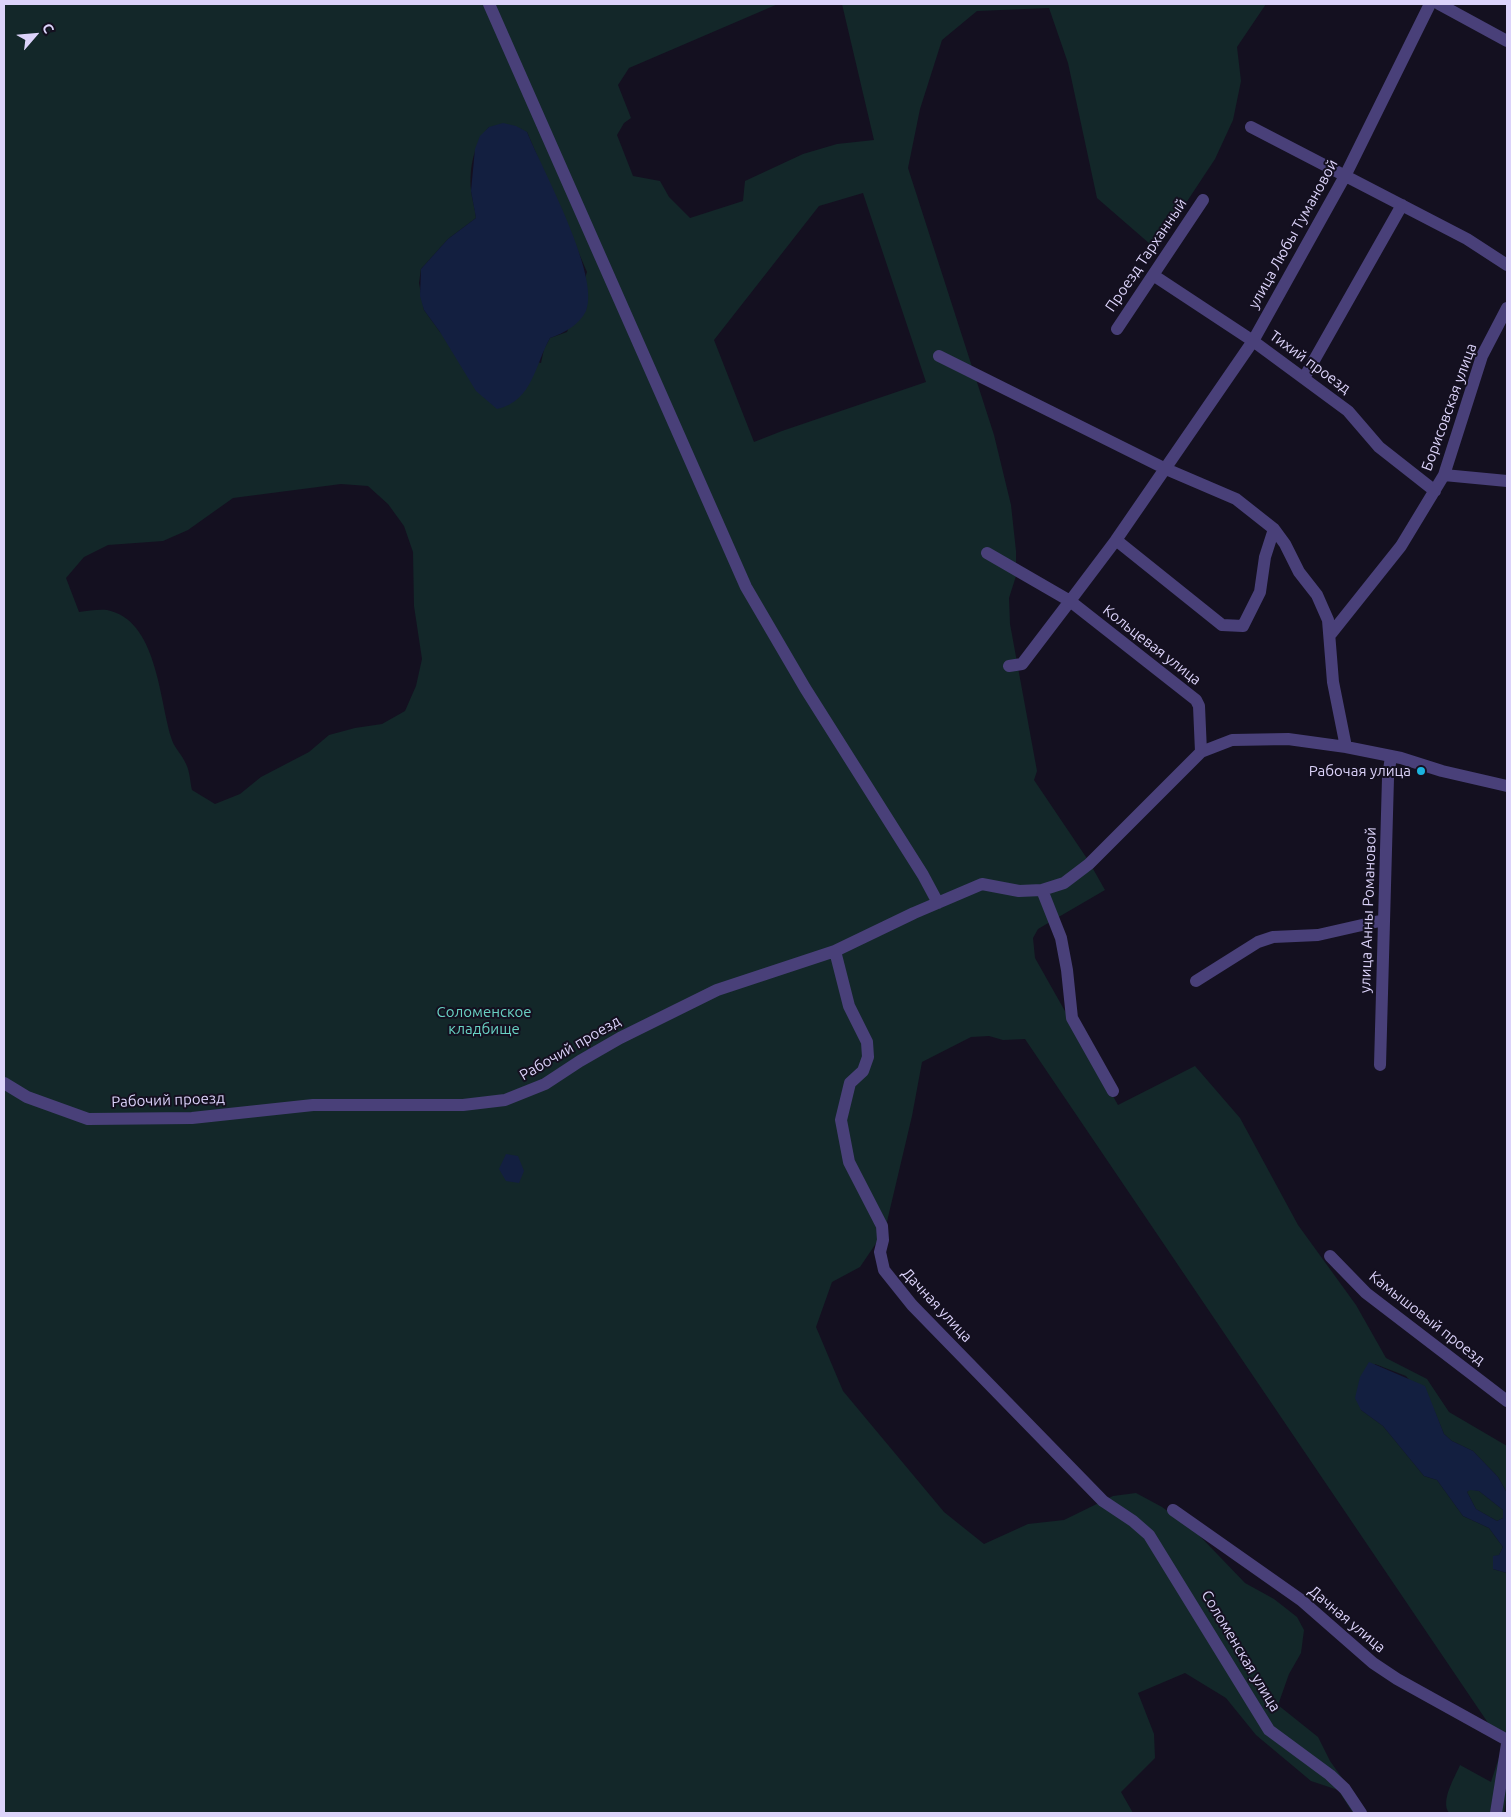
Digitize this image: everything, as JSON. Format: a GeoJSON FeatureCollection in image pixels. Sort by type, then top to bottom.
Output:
{"type":"FeatureCollection","features":[{"type":"Feature","properties":{"kind":"street"},"geometry":{"type":"LineString","coordinates":[[489,4],[746,587],[810,696],[923,875],[938,902]]}},
{"type":"Feature","properties":{"kind":"street","name":"улица Любы Тумановой"},"geometry":{"type":"LineString","coordinates":[[1116,540],[1253,341],[1345,176],[1430,4]]}},
{"type":"Feature","properties":{"kind":"street"},"geometry":{"type":"LineString","coordinates":[[1439,4],[1507,40]]}},
{"type":"Feature","properties":{"kind":"street"},"geometry":{"type":"LineString","coordinates":[[1251,127],[1467,239],[1507,265]]}},
{"type":"Feature","properties":{"kind":"street","name":"Проезд Тарханный"},"geometry":{"type":"LineString","coordinates":[[1117,329],[1203,200]]}},
{"type":"Feature","properties":{"kind":"street"},"geometry":{"type":"LineString","coordinates":[[1304,378],[1402,205]]}},
{"type":"Feature","properties":{"kind":"street","name":"Тихий проезд"},"geometry":{"type":"LineString","coordinates":[[1153,275],[1253,341],[1348,411],[1379,447],[1435,491]]}},
{"type":"Feature","properties":{"kind":"street","name":"Борисовская улица"},"geometry":{"type":"LineString","coordinates":[[1330,635],[1401,546],[1444,475],[1482,356],[1507,308]]}},
{"type":"Feature","properties":{"kind":"street"},"geometry":{"type":"LineString","coordinates":[[939,356],[1166,469],[1236,498],[1274,529],[1285,544],[1298,572],[1317,595],[1328,620],[1333,682],[1346,747]]}},
{"type":"Feature","properties":{"kind":"street"},"geometry":{"type":"LineString","coordinates":[[1444,475],[1507,481]]}},
{"type":"Feature","properties":{"kind":"street"},"geometry":{"type":"LineString","coordinates":[[1010,666],[1022,664],[1116,540],[1222,625],[1243,626],[1260,592],[1266,557],[1274,529]]}},
{"type":"Feature","properties":{"kind":"street","name":"Кольцевая улица"},"geometry":{"type":"LineString","coordinates":[[987,554],[1070,600],[1196,700],[1199,706],[1201,752]]}},
{"type":"Feature","properties":{"kind":"street"},"geometry":{"type":"LineString","coordinates":[[1113,1091],[1072,1018],[1068,970],[1061,938],[1042,890],[1064,883],[1089,864],[1201,752],[1232,740],[1288,739],[1346,747],[1391,756],[1442,771],[1507,786]]}},
{"type":"Feature","properties":{"kind":"street","name":"улица Анны Романовой"},"geometry":{"type":"LineString","coordinates":[[1380,1065],[1388,778],[1391,756]]}},
{"type":"Feature","properties":{"kind":"street","name":"Рабочий проезд"},"geometry":{"type":"LineString","coordinates":[[4,1083],[27,1097],[88,1119],[192,1118],[314,1105],[463,1105],[505,1100],[545,1084],[620,1038],[717,990],[835,951],[938,902],[982,884],[1018,891],[1042,890]]}},
{"type":"Feature","properties":{"kind":"street"},"geometry":{"type":"LineString","coordinates":[[1196,981],[1258,942],[1273,937],[1318,935],[1384,920]]}},
{"type":"Feature","properties":{"kind":"street","name":"Дачная улица"},"geometry":{"type":"LineString","coordinates":[[835,951],[849,1006],[867,1042],[868,1057],[863,1071],[850,1083],[842,1120],[844,1137],[849,1162],[882,1226],[883,1240],[880,1252],[884,1270],[912,1305],[1103,1501],[1133,1521],[1149,1535]]}},
{"type":"Feature","properties":{"kind":"street","name":"Камышовый проезд"},"geometry":{"type":"LineString","coordinates":[[1330,1256],[1366,1293],[1507,1401]]}},
{"type":"Feature","properties":{"kind":"street","name":"Дачная улица"},"geometry":{"type":"LineString","coordinates":[[1173,1510],[1300,1600],[1373,1663],[1396,1679],[1507,1740]]}},
{"type":"Feature","properties":{"kind":"street","name":"Соломенская улица"},"geometry":{"type":"LineString","coordinates":[[1149,1535],[1269,1730],[1330,1775],[1345,1789],[1361,1813]]}},
{"type":"Feature","properties":{"kind":"street"},"geometry":{"type":"LineString","coordinates":[[1496,1813],[1507,1744]]}},
{"type":"Feature","properties":{"kind":"green space","name":"Соломенское кладбище"},"geometry":{"type":"Polygon","coordinates":[[[4,4],[778,4],[629,68],[618,85],[631,118],[624,123],[617,135],[633,176],[660,181],[669,197],[690,218],[743,201],[745,181],[803,154],[837,144],[874,140],[842,4],[1266,4],[1237,47],[1241,81],[1233,120],[1215,159],[1180,212],[1150,244],[1097,198],[1068,63],[1049,8],[977,11],[942,40],[920,109],[908,168],[994,435],[1011,505],[1016,551],[1016,576],[1009,598],[1010,624],[1037,771],[1034,780],[1088,860],[1105,890],[1038,929],[1033,938],[1035,958],[1118,1105],[1195,1066],[1240,1118],[1298,1225],[1356,1305],[1386,1358],[1427,1379],[1449,1412],[1507,1446],[1507,1493],[1498,1477],[1473,1451],[1452,1441],[1444,1434],[1434,1410],[1406,1376],[1375,1364],[1361,1410],[1383,1426],[1424,1476],[1437,1480],[1463,1516],[1489,1528],[1503,1547],[1499,1555],[1493,1557],[1493,1569],[1507,1573],[1507,1793],[1504,1813],[1449,1813],[1446,1802],[1447,1796],[1460,1765],[1491,1782],[1503,1745],[1025,1039],[1003,1040],[989,1036],[971,1037],[922,1062],[912,1116],[885,1230],[860,1267],[832,1282],[816,1327],[843,1391],[944,1512],[984,1544],[1028,1524],[1064,1520],[1113,1496],[1136,1493],[1162,1507],[1195,1531],[1245,1583],[1274,1599],[1297,1617],[1304,1630],[1301,1653],[1289,1674],[1278,1705],[1318,1737],[1330,1761],[1367,1813],[1353,1813],[1338,1790],[1311,1781],[1256,1735],[1226,1698],[1185,1673],[1138,1693],[1154,1734],[1155,1758],[1121,1792],[1133,1813],[4,1813],[4,4]],[[489,127],[476,148],[472,165],[471,190],[476,218],[448,239],[421,269],[419,283],[424,310],[440,332],[541,363],[544,349],[550,338],[567,332],[587,272],[527,132],[489,127]],[[863,193],[819,206],[714,340],[754,442],[926,382],[863,193]],[[341,484],[233,498],[188,530],[163,541],[108,545],[84,557],[66,578],[79,612],[107,610],[124,617],[136,629],[146,644],[159,682],[172,741],[187,767],[192,790],[215,804],[240,794],[261,777],[309,752],[329,735],[355,728],[382,724],[405,711],[416,686],[422,659],[414,606],[413,552],[404,526],[388,504],[368,486],[341,484]]]}},
{"type":"Feature","properties":{"kind":"green space"},"geometry":{"type":"Polygon","coordinates":[[[1470,1489],[1479,1491],[1503,1510],[1503,1518],[1497,1521],[1476,1509],[1467,1492],[1470,1489]]]}},
{"type":"Feature","properties":{"kind":"water"},"geometry":{"type":"Polygon","coordinates":[[[503,123],[516,126],[527,132],[568,222],[585,273],[588,295],[586,311],[583,316],[566,331],[550,338],[526,390],[509,405],[497,409],[476,391],[440,332],[424,310],[420,296],[421,269],[448,239],[476,218],[471,191],[475,149],[480,136],[489,127],[503,123]]]}},
{"type":"Feature","properties":{"kind":"water"},"geometry":{"type":"Polygon","coordinates":[[[506,1154],[518,1156],[524,1171],[519,1183],[506,1181],[499,1169],[506,1154]]]}},
{"type":"Feature","properties":{"kind":"water"},"geometry":{"type":"Polygon","coordinates":[[[1369,1362],[1425,1386],[1444,1434],[1452,1441],[1473,1451],[1498,1477],[1507,1493],[1507,1573],[1493,1569],[1493,1556],[1499,1555],[1503,1547],[1489,1528],[1463,1516],[1437,1480],[1424,1476],[1383,1426],[1361,1410],[1355,1398],[1360,1377],[1369,1362]],[[1470,1490],[1467,1492],[1476,1509],[1497,1521],[1503,1518],[1503,1510],[1479,1491],[1470,1490]]]}},
{"type":"Feature","properties":{"kind":"place","name":"Рабочая улица"},"geometry":{"type":"Point","coordinates":[1421,771]}}]}
